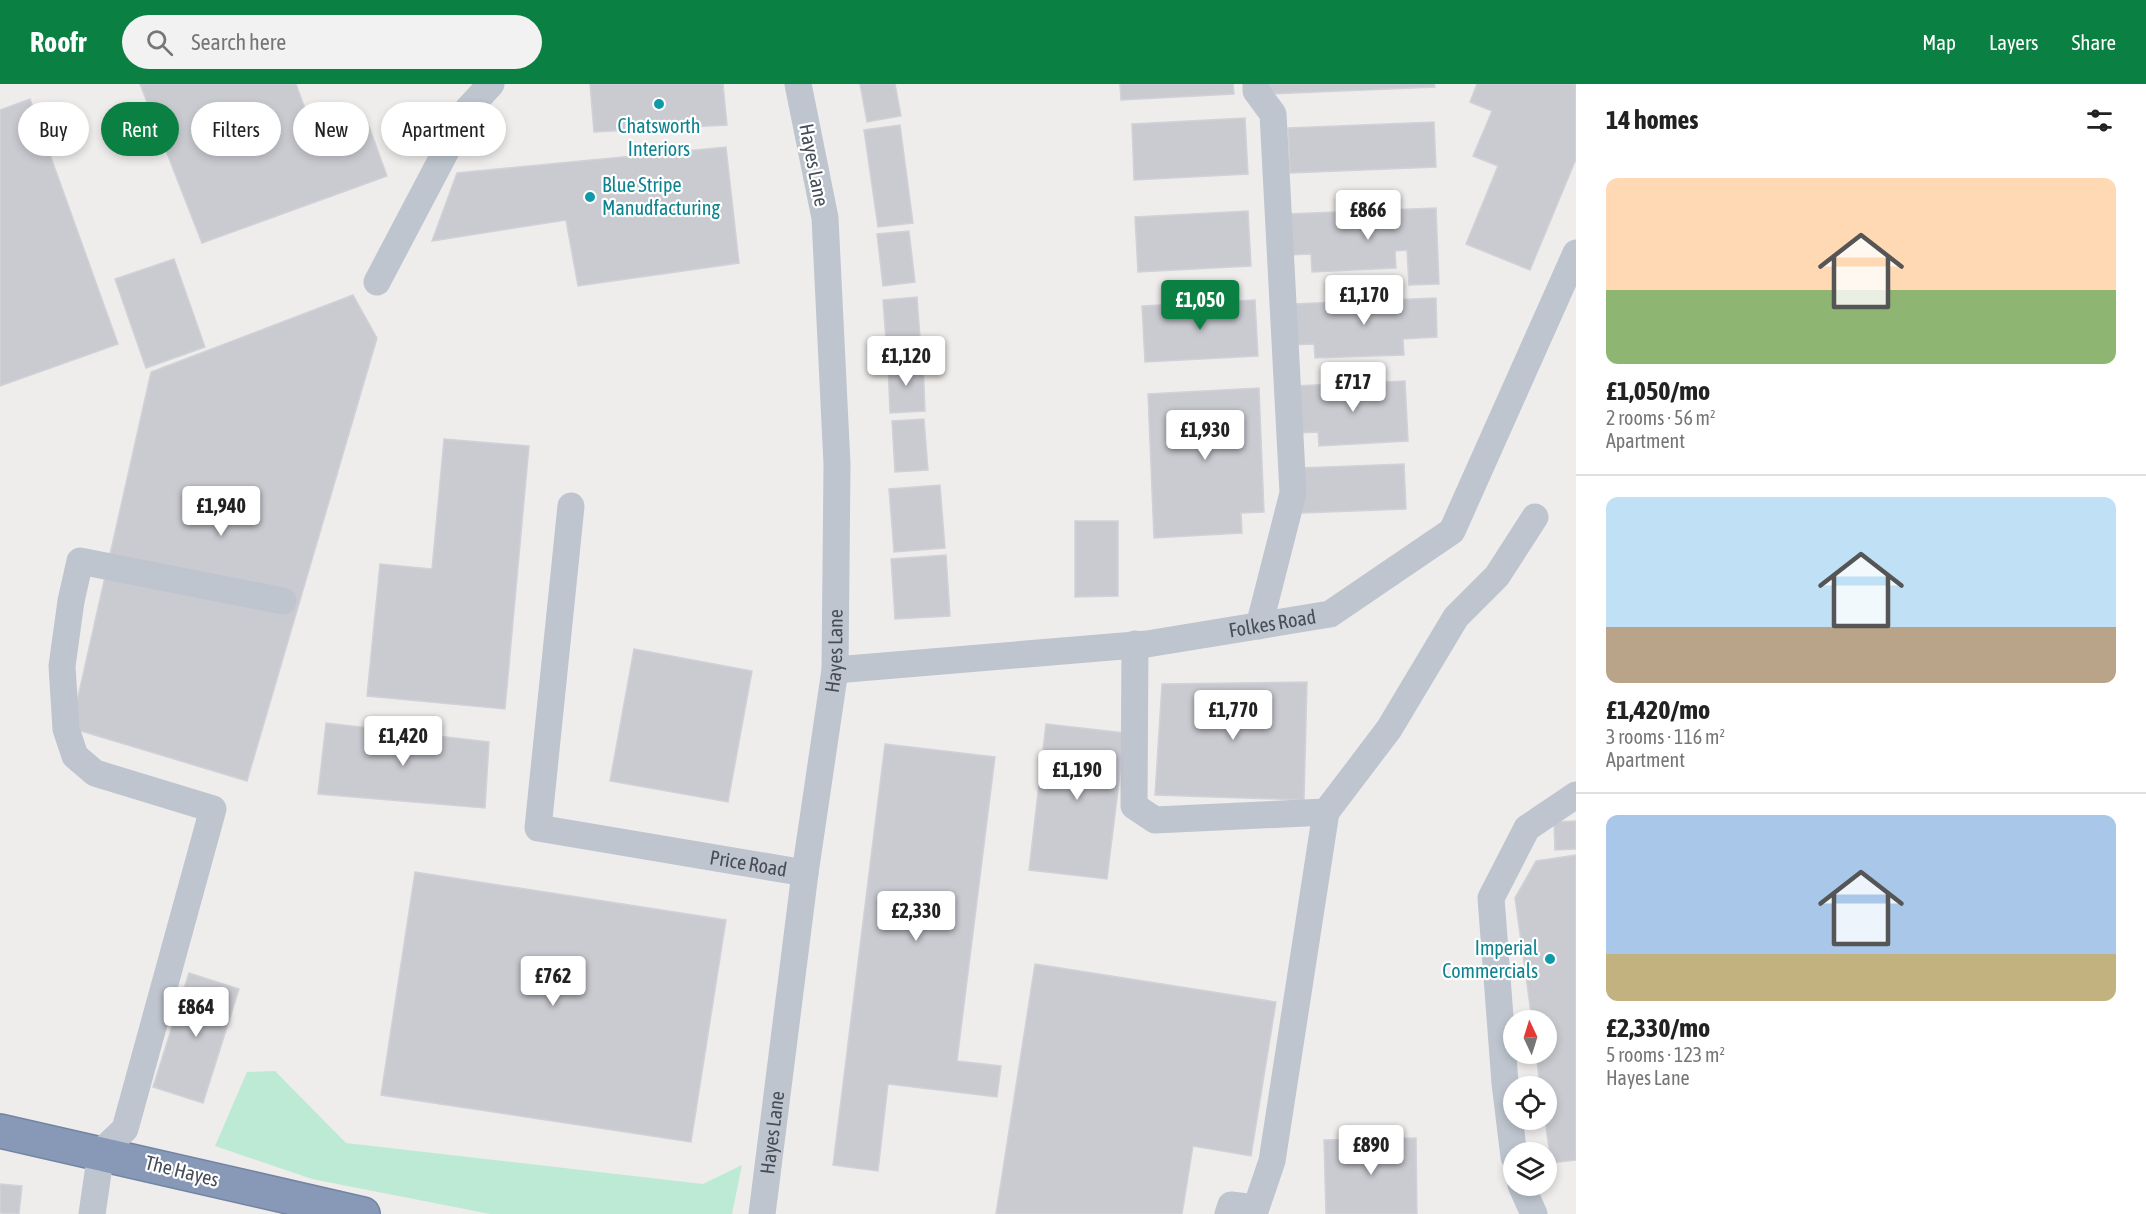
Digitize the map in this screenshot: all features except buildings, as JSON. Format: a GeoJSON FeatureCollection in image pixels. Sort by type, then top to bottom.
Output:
{"type":"FeatureCollection","features":[{"type":"Feature","properties":{"kind":"highway","name":"The Hayes"},"geometry":{"type":"LineString","coordinates":[[0,1131],[101,1152],[363,1214]]}},
{"type":"Feature","properties":{"kind":"street"},"geometry":{"type":"LineString","coordinates":[[377,282],[468,109],[491,84]]}},
{"type":"Feature","properties":{"kind":"street","name":"Hayes Lane"},"geometry":{"type":"LineString","coordinates":[[762,1214],[805,873],[835,670],[837,464],[825,218],[798,84]]}},
{"type":"Feature","properties":{"kind":"street"},"geometry":{"type":"LineString","coordinates":[[1256,84],[1256,91],[1273,114],[1293,493],[1259,626]]}},
{"type":"Feature","properties":{"kind":"street","name":"Folkes Road"},"geometry":{"type":"LineString","coordinates":[[835,670],[1135,645],[1330,614],[1452,531],[1576,253]]}},
{"type":"Feature","properties":{"kind":"street","name":"Price Road"},"geometry":{"type":"LineString","coordinates":[[570,507],[538,828],[805,873]]}},
{"type":"Feature","properties":{"kind":"street"},"geometry":{"type":"LineString","coordinates":[[1228,1214],[1231,1205],[1256,1208],[1272,1161],[1326,812],[1389,729],[1455,617],[1497,576],[1535,517]]}},
{"type":"Feature","properties":{"kind":"street"},"geometry":{"type":"LineString","coordinates":[[92,1214],[101,1152],[125,1129],[213,809],[95,773],[75,756],[66,729],[62,666],[71,601],[80,561],[283,601]]}},
{"type":"Feature","properties":{"kind":"street"},"geometry":{"type":"LineString","coordinates":[[1135,645],[1134,806],[1155,820],[1326,812]]}},
{"type":"Feature","properties":{"kind":"street"},"geometry":{"type":"LineString","coordinates":[[1512,1142],[1504,1083],[1491,898],[1527,828],[1576,795]]}},
{"type":"Feature","properties":{"kind":"street"},"geometry":{"type":"LineString","coordinates":[[1526,1196],[1534,1214]]}},
{"type":"Feature","properties":{"kind":"green space"},"geometry":{"type":"Polygon","coordinates":[[[275,1071],[346,1143],[703,1184],[742,1165],[732,1214],[490,1214],[312,1179],[215,1146],[247,1072],[275,1071]]]}},
{"type":"Feature","properties":{"kind":"place","name":"Chatsworth Interiors"},"geometry":{"type":"Point","coordinates":[659,104]}},
{"type":"Feature","properties":{"kind":"place","name":"Blue Stripe Manudfacturing"},"geometry":{"type":"Point","coordinates":[590,197]}},
{"type":"Feature","properties":{"kind":"place","name":"Imperial Commercials"},"geometry":{"type":"Point","coordinates":[1550,959]}}]}
